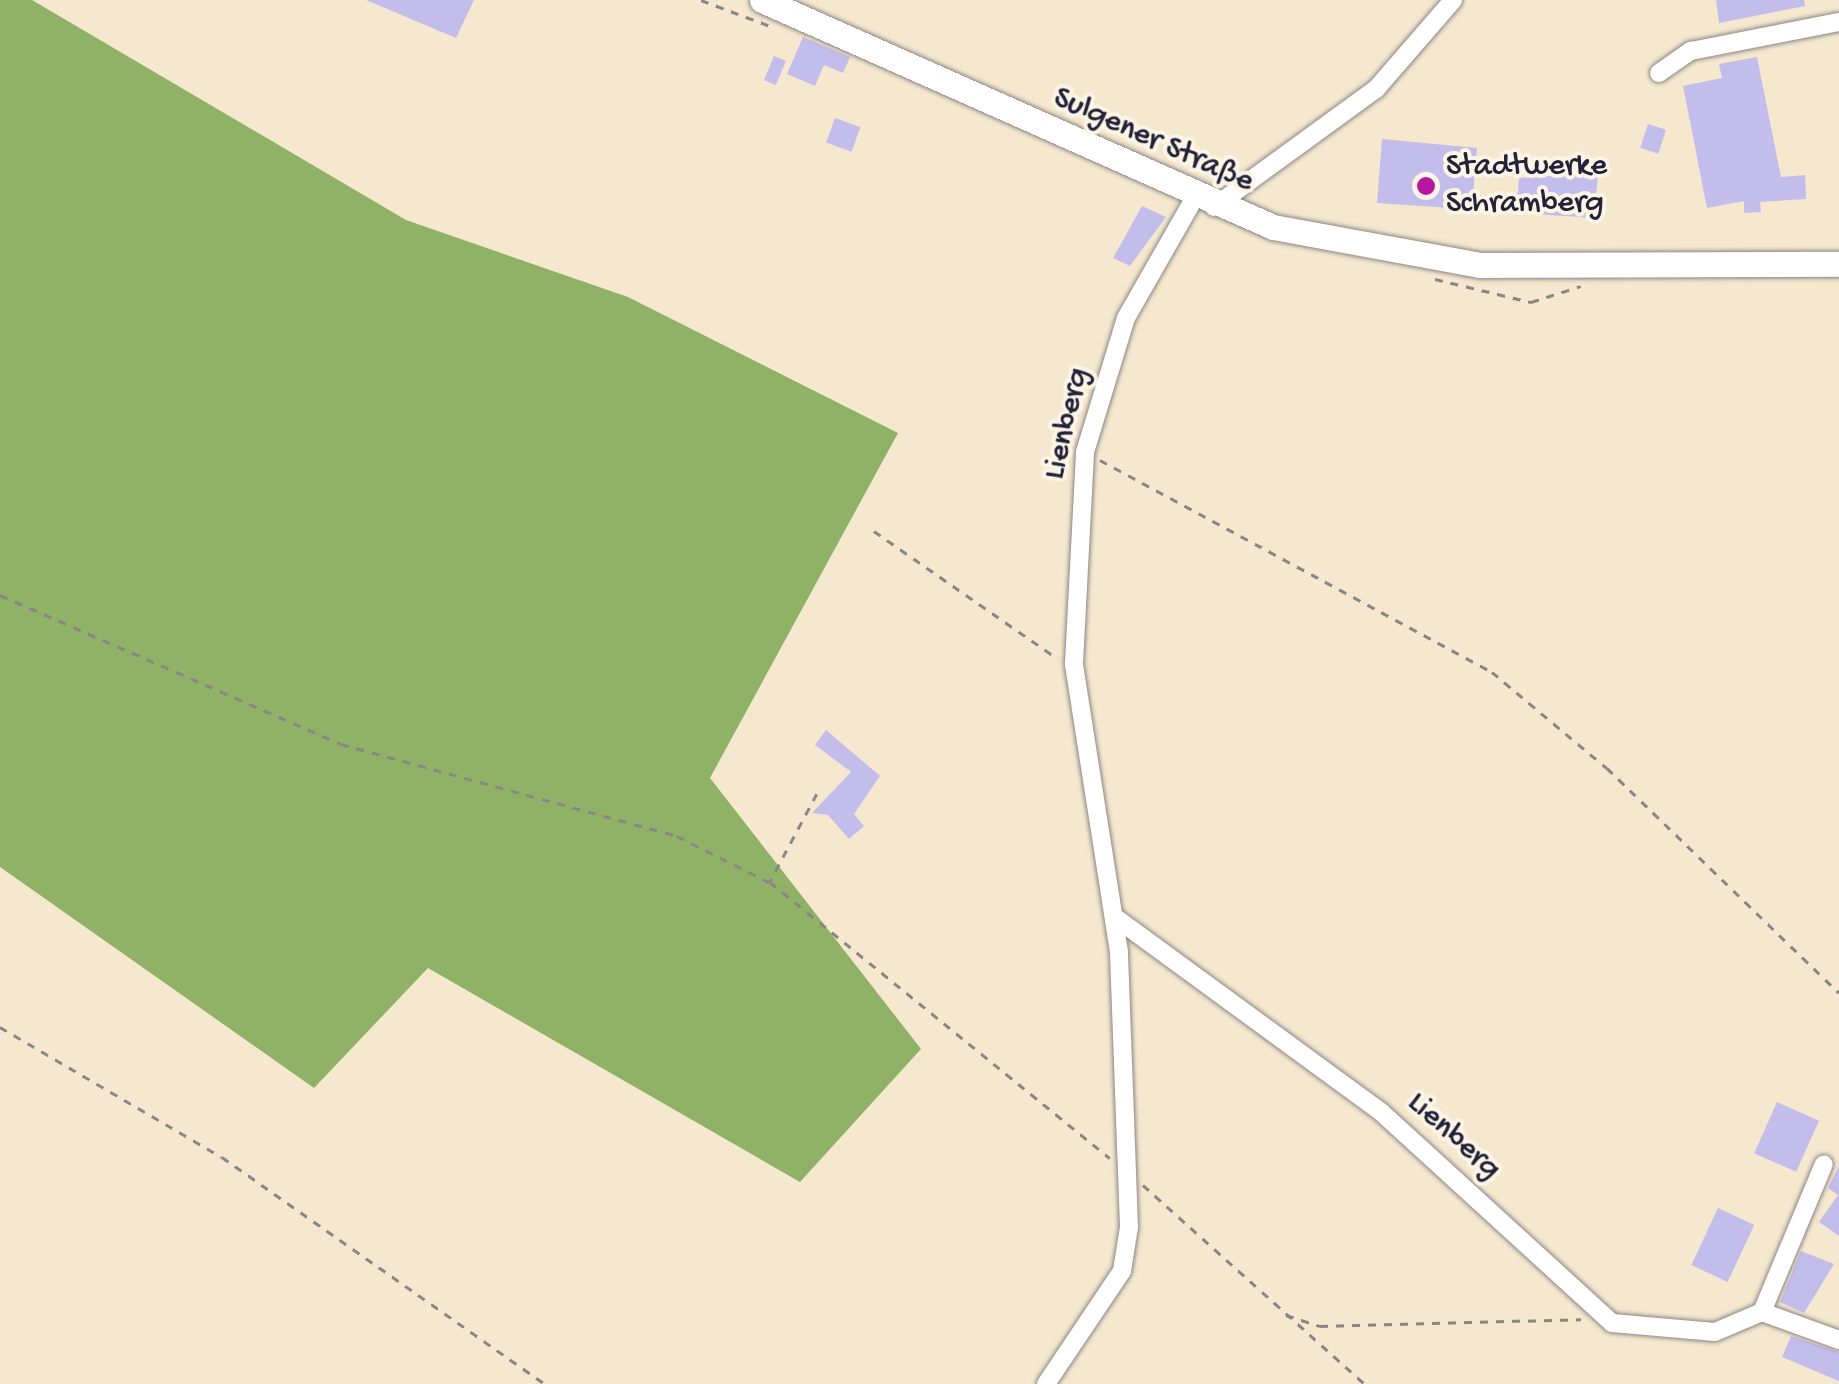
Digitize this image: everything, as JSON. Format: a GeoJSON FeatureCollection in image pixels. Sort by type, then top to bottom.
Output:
{"type":"FeatureCollection","features":[{"type":"Feature","properties":{"kind":"street","name":"Sulgener Straße"},"geometry":{"type":"LineString","coordinates":[[762,0],[1204,204],[1395,254],[1480,265],[1839,264]]}},
{"type":"Feature","properties":{"kind":"street"},"geometry":{"type":"LineString","coordinates":[[1204,204],[1376,89],[1453,0]]}},
{"type":"Feature","properties":{"kind":"street"},"geometry":{"type":"LineString","coordinates":[[1659,72],[1691,51],[1839,22]]}},
{"type":"Feature","properties":{"kind":"street","name":"Lienberg"},"geometry":{"type":"LineString","coordinates":[[1046,1384],[1122,1271],[1128,1172],[1116,918],[1074,663],[1086,452],[1126,318],[1204,204]]}},
{"type":"Feature","properties":{"kind":"street","name":"Lienberg"},"geometry":{"type":"LineString","coordinates":[[1116,918],[1381,1112],[1612,1323]]}},
{"type":"Feature","properties":{"kind":"street"},"geometry":{"type":"LineString","coordinates":[[1762,1312],[1824,1164]]}},
{"type":"Feature","properties":{"kind":"street"},"geometry":{"type":"LineString","coordinates":[[1612,1323],[1714,1332],[1762,1312],[1839,1340]]}},
{"type":"Feature","properties":{"kind":"path"},"geometry":{"type":"LineString","coordinates":[[1086,452],[1492,672],[1607,768],[1839,993]]}},
{"type":"Feature","properties":{"kind":"path"},"geometry":{"type":"LineString","coordinates":[[874,531],[1074,663]]}},
{"type":"Feature","properties":{"kind":"path"},"geometry":{"type":"LineString","coordinates":[[0,595],[341,744],[678,836],[770,882],[1128,1172],[1366,1384]]}},
{"type":"Feature","properties":{"kind":"path"},"geometry":{"type":"LineString","coordinates":[[770,882],[817,794]]}},
{"type":"Feature","properties":{"kind":"path"},"geometry":{"type":"LineString","coordinates":[[0,1027],[222,1157],[545,1384]]}},
{"type":"Feature","properties":{"kind":"path"},"geometry":{"type":"LineString","coordinates":[[1284,1314],[1320,1326],[1612,1323]]}},
{"type":"Feature","properties":{"kind":"green space"},"geometry":{"type":"Polygon","coordinates":[[[0,0],[32,0],[406,220],[628,297],[898,433],[710,778],[921,1049],[800,1182],[428,968],[314,1088],[0,867],[0,0]]]}},
{"type":"Feature","properties":{"kind":"building"},"geometry":{"type":"Polygon","coordinates":[[[366,0],[474,0],[456,38],[366,0]]]}},
{"type":"Feature","properties":{"kind":"building"},"geometry":{"type":"Polygon","coordinates":[[[1716,0],[1804,0],[1805,6],[1719,23],[1716,0]]]}},
{"type":"Feature","properties":{"kind":"building"},"geometry":{"type":"Polygon","coordinates":[[[803,37],[850,57],[843,73],[824,65],[815,86],[787,74],[803,37]]]}},
{"type":"Feature","properties":{"kind":"building"},"geometry":{"type":"Polygon","coordinates":[[[774,56],[786,61],[776,85],[764,80],[774,56]]]}},
{"type":"Feature","properties":{"kind":"building"},"geometry":{"type":"Polygon","coordinates":[[[1757,57],[1781,177],[1805,175],[1806,199],[1760,202],[1761,212],[1744,213],[1744,201],[1707,208],[1683,86],[1722,78],[1719,64],[1757,57]]]}},
{"type":"Feature","properties":{"kind":"building"},"geometry":{"type":"Polygon","coordinates":[[[835,118],[860,127],[851,152],[826,142],[835,118]]]}},
{"type":"Feature","properties":{"kind":"building"},"geometry":{"type":"Polygon","coordinates":[[[1648,124],[1666,130],[1658,154],[1640,148],[1648,124]]]}},
{"type":"Feature","properties":{"kind":"building","name":"Stadtwerke Schramberg"},"geometry":{"type":"Polygon","coordinates":[[[1382,139],[1477,148],[1473,196],[1518,193],[1519,178],[1598,173],[1594,218],[1377,203],[1382,139]]]}},
{"type":"Feature","properties":{"kind":"building"},"geometry":{"type":"Polygon","coordinates":[[[1142,206],[1166,217],[1130,266],[1113,258],[1142,206]]]}},
{"type":"Feature","properties":{"kind":"building"},"geometry":{"type":"Polygon","coordinates":[[[826,730],[880,776],[854,814],[864,826],[849,839],[828,815],[812,813],[851,772],[815,745],[826,730]]]}},
{"type":"Feature","properties":{"kind":"building"},"geometry":{"type":"Polygon","coordinates":[[[1777,1102],[1819,1121],[1796,1172],[1754,1153],[1777,1102]]]}},
{"type":"Feature","properties":{"kind":"building"},"geometry":{"type":"Polygon","coordinates":[[[1839,1166],[1839,1236],[1819,1222],[1838,1195],[1828,1188],[1839,1166]]]}},
{"type":"Feature","properties":{"kind":"building"},"geometry":{"type":"Polygon","coordinates":[[[1718,1208],[1754,1225],[1728,1282],[1691,1265],[1718,1208]]]}},
{"type":"Feature","properties":{"kind":"building"},"geometry":{"type":"Polygon","coordinates":[[[1801,1251],[1834,1264],[1804,1313],[1780,1302],[1801,1251]]]}},
{"type":"Feature","properties":{"kind":"building"},"geometry":{"type":"Polygon","coordinates":[[[1791,1336],[1839,1352],[1839,1381],[1782,1357],[1791,1336]]]}},
{"type":"Feature","properties":{"kind":"place","name":"Stadtwerke Schramberg"},"geometry":{"type":"Point","coordinates":[1426,186]}}]}
